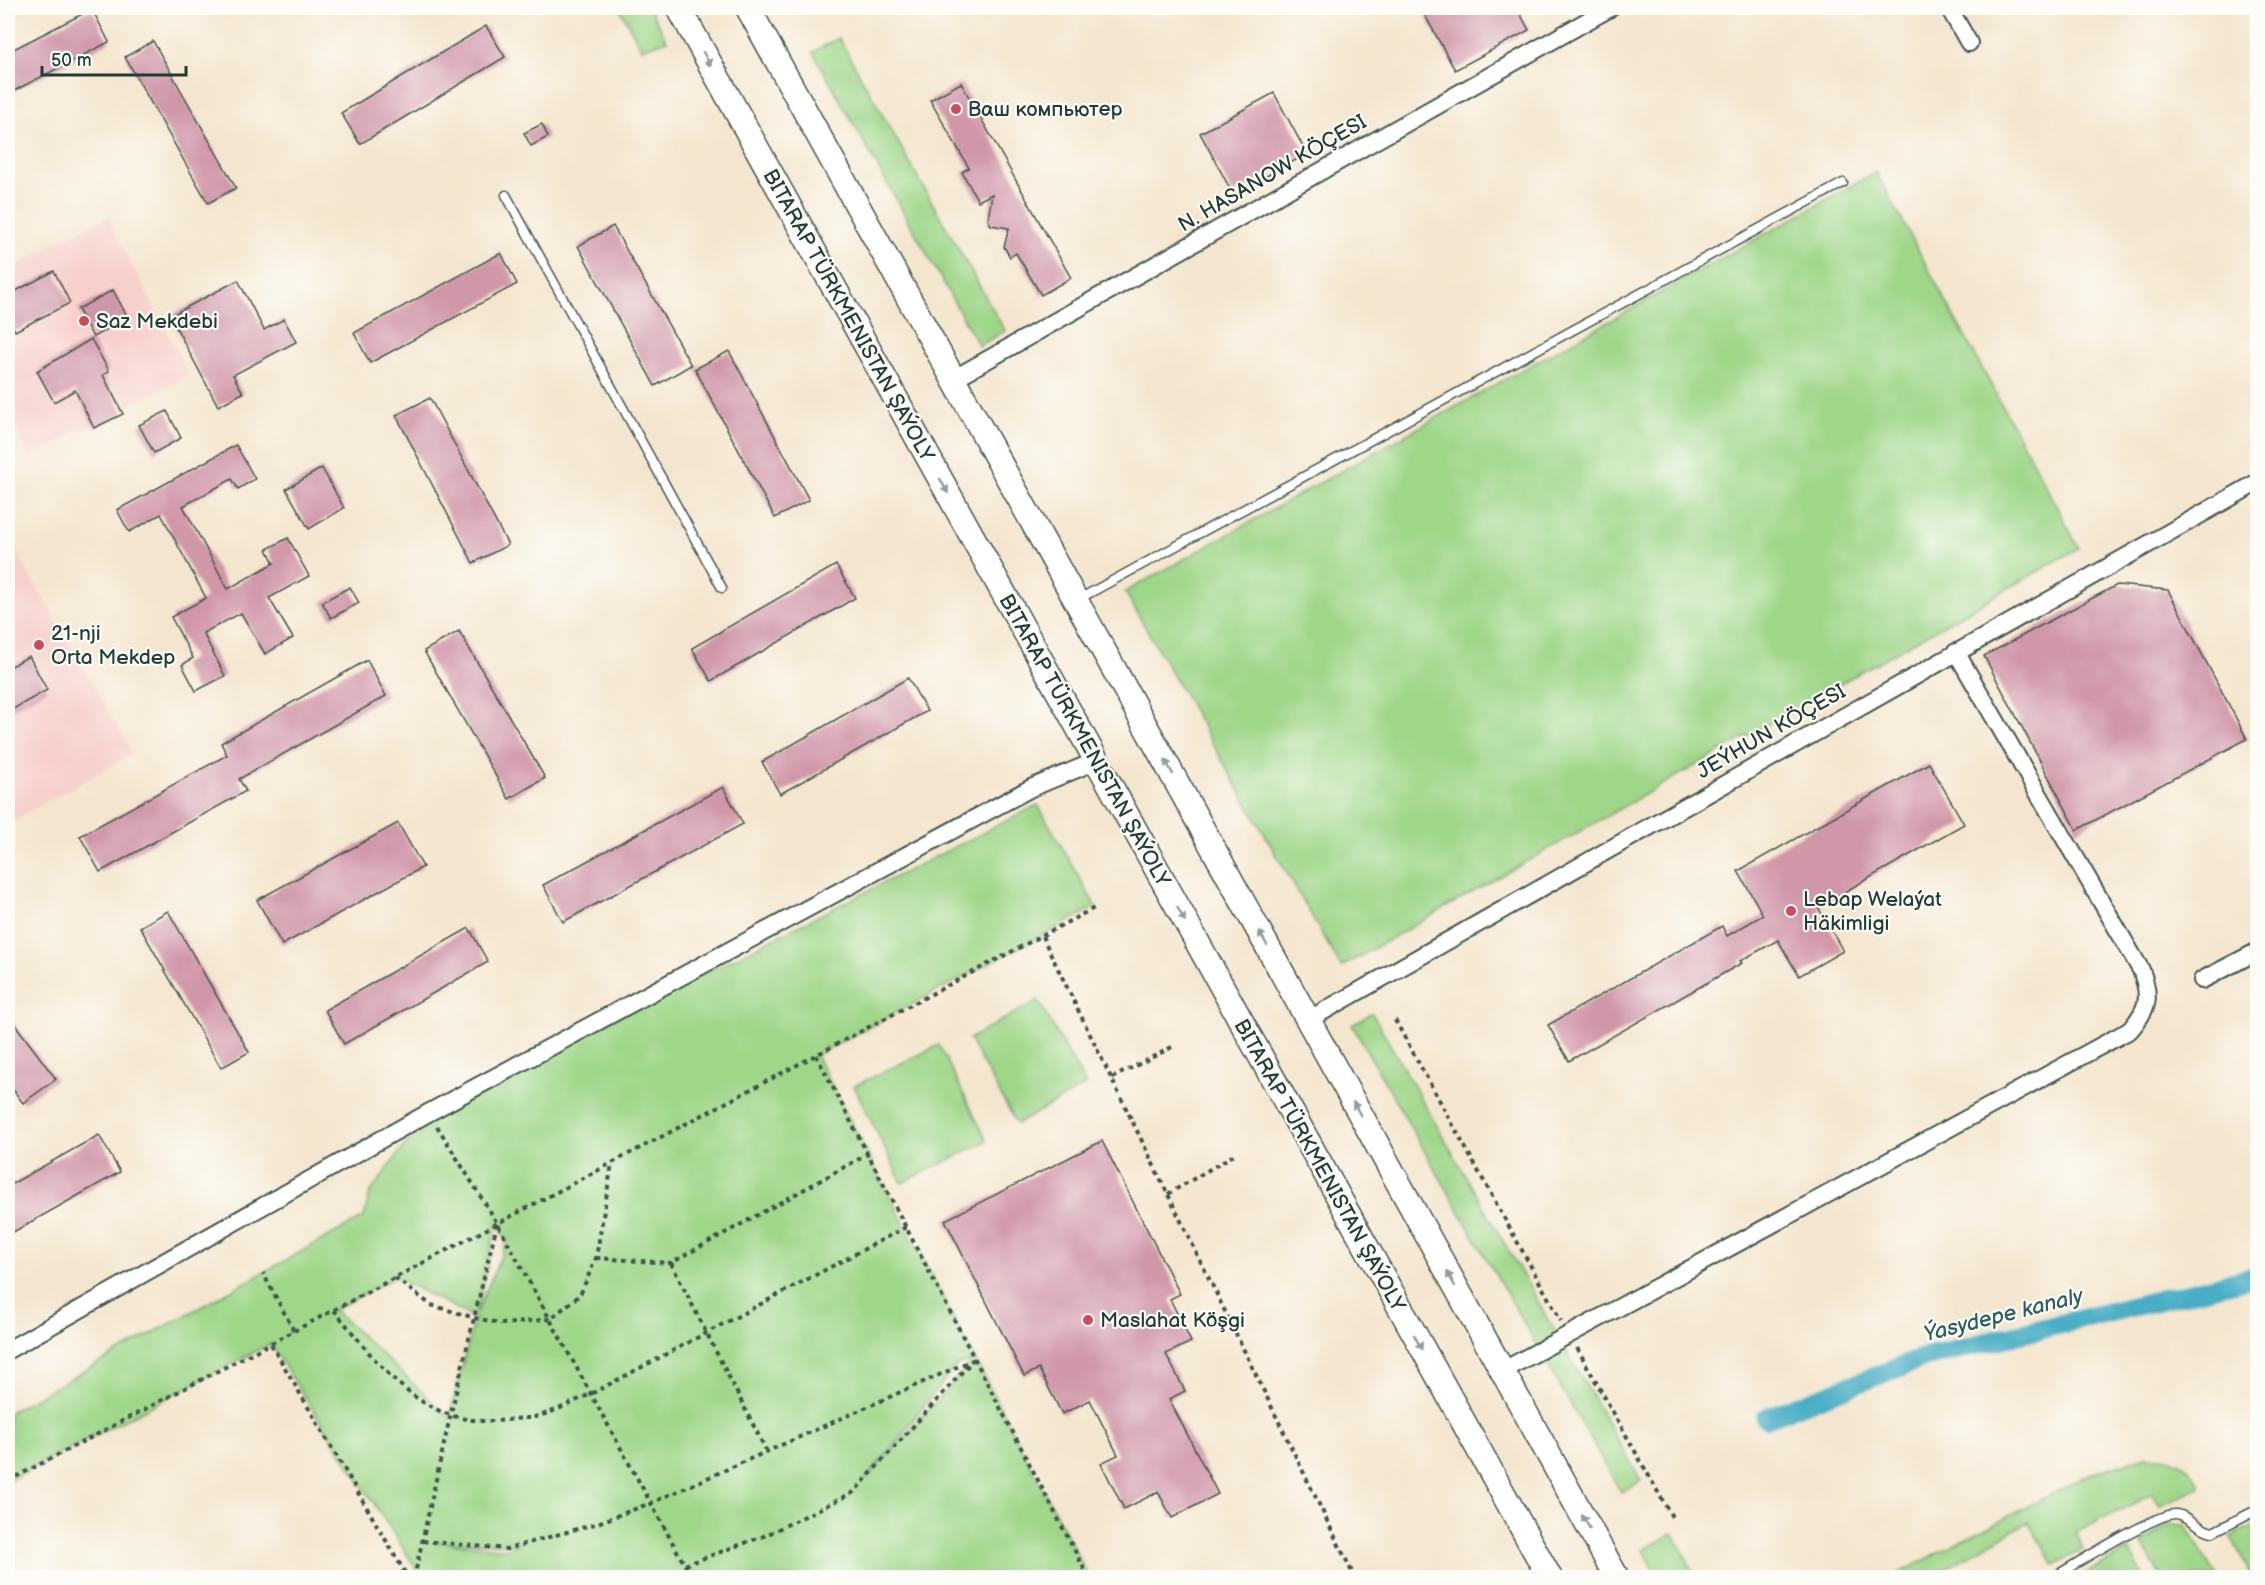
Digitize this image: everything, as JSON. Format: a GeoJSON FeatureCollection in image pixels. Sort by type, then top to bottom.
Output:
{"type":"FeatureCollection","features":[{"type":"Feature","properties":{"kind":"main road","name":"BITARAP TÜRKMENISTAN ŞAÝOLY"},"geometry":{"type":"LineString","coordinates":[[679,8],[1550,1578]]}},
{"type":"Feature","properties":{"kind":"main road"},"geometry":{"type":"LineString","coordinates":[[748,8],[1616,1575]]}},
{"type":"Feature","properties":{"kind":"street","name":"N. HASANOW KÖÇESI"},"geometry":{"type":"LineString","coordinates":[[955,378],[1610,8]]}},
{"type":"Feature","properties":{"kind":"street"},"geometry":{"type":"LineString","coordinates":[[1949,8],[1969,43]]}},
{"type":"Feature","properties":{"kind":"street","name":"JEÝHUN KÖÇESI"},"geometry":{"type":"LineString","coordinates":[[1308,1020],[2258,482]]}},
{"type":"Feature","properties":{"kind":"street"},"geometry":{"type":"LineString","coordinates":[[1502,1371],[2130,1030],[2144,1014],[2149,991],[2141,969],[1956,652]]}},
{"type":"Feature","properties":{"kind":"street"},"geometry":{"type":"LineString","coordinates":[[8,1350],[428,1113],[1031,788],[1096,761]]}},
{"type":"Feature","properties":{"kind":"street"},"geometry":{"type":"LineString","coordinates":[[2202,980],[2258,951]]}},
{"type":"Feature","properties":{"kind":"lane"},"geometry":{"type":"LineString","coordinates":[[1077,600],[1843,183]]}},
{"type":"Feature","properties":{"kind":"lane"},"geometry":{"type":"LineString","coordinates":[[506,195],[722,588]]}},
{"type":"Feature","properties":{"kind":"lane"},"geometry":{"type":"LineString","coordinates":[[2052,1578],[2163,1516],[2186,1516],[2202,1528],[2213,1532],[2258,1509]]}},
{"type":"Feature","properties":{"kind":"path"},"geometry":{"type":"LineString","coordinates":[[8,1481],[1096,907]]}},
{"type":"Feature","properties":{"kind":"path"},"geometry":{"type":"LineString","coordinates":[[1042,936],[1355,1578]]}},
{"type":"Feature","properties":{"kind":"path"},"geometry":{"type":"LineString","coordinates":[[1395,1020],[1672,1517]]}},
{"type":"Feature","properties":{"kind":"path"},"geometry":{"type":"LineString","coordinates":[[1112,1078],[1174,1046]]}},
{"type":"Feature","properties":{"kind":"path"},"geometry":{"type":"LineString","coordinates":[[816,1055],[1089,1578]]}},
{"type":"Feature","properties":{"kind":"path"},"geometry":{"type":"LineString","coordinates":[[428,1113],[497,1223],[692,1578]]}},
{"type":"Feature","properties":{"kind":"path"},"geometry":{"type":"LineString","coordinates":[[1168,1194],[1237,1153]]}},
{"type":"Feature","properties":{"kind":"path"},"geometry":{"type":"LineString","coordinates":[[596,1258],[672,1263],[868,1154]]}},
{"type":"Feature","properties":{"kind":"path"},"geometry":{"type":"LineString","coordinates":[[395,1278],[431,1305],[475,1318],[504,1324],[550,1318],[580,1295],[596,1258],[612,1163]]}},
{"type":"Feature","properties":{"kind":"path"},"geometry":{"type":"LineString","coordinates":[[414,1578],[497,1223]]}},
{"type":"Feature","properties":{"kind":"path"},"geometry":{"type":"LineString","coordinates":[[334,1310],[377,1363],[428,1407],[450,1417],[494,1422],[544,1415],[591,1394],[906,1227]]}},
{"type":"Feature","properties":{"kind":"path"},"geometry":{"type":"LineString","coordinates":[[672,1263],[767,1452]]}},
{"type":"Feature","properties":{"kind":"path"},"geometry":{"type":"LineString","coordinates":[[263,1274],[294,1331]]}},
{"type":"Feature","properties":{"kind":"path"},"geometry":{"type":"LineString","coordinates":[[270,1344],[408,1578]]}},
{"type":"Feature","properties":{"kind":"path"},"geometry":{"type":"LineString","coordinates":[[423,1541],[507,1549],[595,1524],[651,1503],[975,1359]]}},
{"type":"Feature","properties":{"kind":"path"},"geometry":{"type":"LineString","coordinates":[[686,1565],[764,1536],[854,1492],[975,1359]]}},
{"type":"Feature","properties":{"kind":"shaded area","name":"Saz Mekdebi"},"geometry":{"type":"Polygon","coordinates":[[[107,217],[189,374],[30,457],[8,413],[8,269],[107,217]]]}},
{"type":"Feature","properties":{"kind":"shaded area","name":"21-nji Orta Mekdep"},"geometry":{"type":"Polygon","coordinates":[[[8,537],[133,754],[8,823],[8,537]]]}},
{"type":"Feature","properties":{"kind":"green space"},"geometry":{"type":"Polygon","coordinates":[[[619,8],[649,8],[667,40],[642,49],[619,8]]]}},
{"type":"Feature","properties":{"kind":"green space"},"geometry":{"type":"Polygon","coordinates":[[[839,38],[1005,331],[979,346],[813,52],[839,38]]]}},
{"type":"Feature","properties":{"kind":"green space"},"geometry":{"type":"Polygon","coordinates":[[[1876,172],[2079,548],[1341,967],[1125,592],[1876,172]]]}},
{"type":"Feature","properties":{"kind":"green space"},"geometry":{"type":"Polygon","coordinates":[[[1038,805],[1096,907],[816,1055],[1089,1577],[414,1577],[416,1568],[270,1344],[8,1481],[8,1413],[364,1217],[370,1193],[428,1113],[1038,805]],[[497,1224],[476,1314],[507,1242],[497,1224]],[[395,1277],[334,1310],[449,1417],[475,1318],[395,1277]],[[973,1360],[955,1367],[865,1480],[973,1360]],[[436,1542],[507,1549],[521,1544],[436,1542]]]}},
{"type":"Feature","properties":{"kind":"green space"},"geometry":{"type":"Polygon","coordinates":[[[1038,1000],[1086,1085],[1017,1124],[969,1039],[1038,1000]]]}},
{"type":"Feature","properties":{"kind":"green space"},"geometry":{"type":"Polygon","coordinates":[[[1372,1013],[1641,1481],[1621,1492],[1352,1025],[1372,1013]]]}},
{"type":"Feature","properties":{"kind":"green space"},"geometry":{"type":"Polygon","coordinates":[[[939,1045],[987,1141],[902,1183],[854,1086],[939,1045]]]}},
{"type":"Feature","properties":{"kind":"green space"},"geometry":{"type":"Polygon","coordinates":[[[2146,1456],[2180,1462],[2191,1471],[2201,1487],[2160,1506],[2152,1494],[2075,1533],[2083,1550],[2054,1565],[2028,1522],[1931,1577],[1892,1577],[2090,1474],[2146,1456]]]}},
{"type":"Feature","properties":{"kind":"green space"},"geometry":{"type":"Polygon","coordinates":[[[2172,1524],[2185,1525],[2218,1577],[2161,1577],[2141,1541],[2172,1524]]]}},
{"type":"Feature","properties":{"kind":"green space"},"geometry":{"type":"Polygon","coordinates":[[[2255,1525],[2258,1529],[2257,1577],[2252,1577],[2231,1537],[2255,1525]]]}},
{"type":"Feature","properties":{"kind":"green space"},"geometry":{"type":"Polygon","coordinates":[[[1673,1533],[1696,1577],[1657,1577],[1643,1550],[1673,1533]]]}},
{"type":"Feature","properties":{"kind":"green space"},"geometry":{"type":"Polygon","coordinates":[[[2129,1550],[2144,1577],[2079,1577],[2129,1550]]]}},
{"type":"Feature","properties":{"kind":"building"},"geometry":{"type":"Polygon","coordinates":[[[1421,8],[1517,8],[1529,30],[1455,70],[1421,8]]]}},
{"type":"Feature","properties":{"kind":"building"},"geometry":{"type":"Polygon","coordinates":[[[92,9],[109,42],[8,94],[8,52],[92,9]]]}},
{"type":"Feature","properties":{"kind":"building"},"geometry":{"type":"Polygon","coordinates":[[[486,26],[505,57],[360,144],[341,113],[486,26]]]}},
{"type":"Feature","properties":{"kind":"building"},"geometry":{"type":"Polygon","coordinates":[[[153,41],[236,188],[208,203],[125,57],[153,41]]]}},
{"type":"Feature","properties":{"kind":"building"},"geometry":{"type":"Polygon","coordinates":[[[961,83],[1071,278],[1041,295],[1016,253],[1010,257],[1004,247],[1009,228],[991,225],[988,220],[992,194],[978,201],[962,172],[969,168],[930,100],[961,83]]]}},
{"type":"Feature","properties":{"kind":"building"},"geometry":{"type":"Polygon","coordinates":[[[1274,93],[1307,154],[1233,194],[1200,133],[1274,93]]]}},
{"type":"Feature","properties":{"kind":"building"},"geometry":{"type":"Polygon","coordinates":[[[542,124],[548,137],[531,146],[524,133],[542,124]]]}},
{"type":"Feature","properties":{"kind":"building"},"geometry":{"type":"Polygon","coordinates":[[[613,226],[691,365],[655,386],[578,246],[613,226]]]}},
{"type":"Feature","properties":{"kind":"building"},"geometry":{"type":"Polygon","coordinates":[[[501,253],[517,284],[370,363],[354,333],[501,253]]]}},
{"type":"Feature","properties":{"kind":"building"},"geometry":{"type":"Polygon","coordinates":[[[54,271],[70,303],[15,331],[8,317],[8,295],[54,271]]]}},
{"type":"Feature","properties":{"kind":"building"},"geometry":{"type":"Polygon","coordinates":[[[238,280],[264,330],[284,319],[296,342],[233,375],[243,393],[218,406],[170,316],[238,280]]]}},
{"type":"Feature","properties":{"kind":"building"},"geometry":{"type":"Polygon","coordinates":[[[113,290],[128,318],[93,337],[78,309],[113,290]]]}},
{"type":"Feature","properties":{"kind":"building"},"geometry":{"type":"Polygon","coordinates":[[[91,339],[109,371],[103,375],[123,414],[94,428],[75,390],[54,402],[37,371],[91,339]]]}},
{"type":"Feature","properties":{"kind":"building"},"geometry":{"type":"Polygon","coordinates":[[[729,351],[809,500],[775,518],[695,369],[729,351]]]}},
{"type":"Feature","properties":{"kind":"building"},"geometry":{"type":"Polygon","coordinates":[[[430,398],[508,545],[473,563],[396,415],[430,398]]]}},
{"type":"Feature","properties":{"kind":"building"},"geometry":{"type":"Polygon","coordinates":[[[167,411],[181,438],[154,453],[139,425],[167,411]]]}},
{"type":"Feature","properties":{"kind":"building"},"geometry":{"type":"Polygon","coordinates":[[[236,445],[255,479],[238,489],[232,479],[183,506],[228,589],[274,563],[267,549],[288,538],[309,576],[269,598],[293,638],[265,654],[241,613],[203,633],[225,676],[196,691],[182,665],[193,658],[171,617],[206,598],[161,514],[129,532],[117,510],[236,445]]]}},
{"type":"Feature","properties":{"kind":"building"},"geometry":{"type":"Polygon","coordinates":[[[322,468],[344,508],[309,529],[286,489],[322,468]]]}},
{"type":"Feature","properties":{"kind":"building"},"geometry":{"type":"Polygon","coordinates":[[[836,565],[855,598],[711,681],[692,648],[836,565]]]}},
{"type":"Feature","properties":{"kind":"building"},"geometry":{"type":"Polygon","coordinates":[[[2117,585],[2168,590],[2247,739],[2077,830],[1984,656],[2117,585]]]}},
{"type":"Feature","properties":{"kind":"building"},"geometry":{"type":"Polygon","coordinates":[[[350,587],[359,603],[331,618],[322,602],[350,587]]]}},
{"type":"Feature","properties":{"kind":"building"},"geometry":{"type":"Polygon","coordinates":[[[459,631],[545,778],[509,799],[424,651],[459,631]]]}},
{"type":"Feature","properties":{"kind":"building"},"geometry":{"type":"Polygon","coordinates":[[[29,656],[47,690],[8,712],[8,668],[29,656]]]}},
{"type":"Feature","properties":{"kind":"building"},"geometry":{"type":"Polygon","coordinates":[[[367,660],[386,696],[239,779],[246,791],[100,872],[80,836],[227,755],[221,743],[367,660]]]}},
{"type":"Feature","properties":{"kind":"building"},"geometry":{"type":"Polygon","coordinates":[[[908,678],[927,711],[780,794],[762,762],[908,678]]]}},
{"type":"Feature","properties":{"kind":"building","name":"Lebap Welaýat Häkimligi"},"geometry":{"type":"Polygon","coordinates":[[[1929,763],[1964,824],[1818,907],[1843,951],[1799,976],[1778,940],[1740,961],[1742,963],[1569,1061],[1548,1025],[1722,926],[1727,936],[1763,915],[1738,871],[1929,763]]]}},
{"type":"Feature","properties":{"kind":"building"},"geometry":{"type":"Polygon","coordinates":[[[723,787],[743,824],[563,922],[543,885],[723,787]]]}},
{"type":"Feature","properties":{"kind":"building"},"geometry":{"type":"Polygon","coordinates":[[[398,823],[423,867],[282,945],[257,900],[398,823]]]}},
{"type":"Feature","properties":{"kind":"building"},"geometry":{"type":"Polygon","coordinates":[[[168,911],[249,1052],[221,1068],[140,927],[168,911]]]}},
{"type":"Feature","properties":{"kind":"building"},"geometry":{"type":"Polygon","coordinates":[[[469,928],[488,962],[344,1044],[325,1010],[469,928]]]}},
{"type":"Feature","properties":{"kind":"building"},"geometry":{"type":"Polygon","coordinates":[[[8,1015],[56,1079],[23,1103],[8,1083],[8,1015]]]}},
{"type":"Feature","properties":{"kind":"building"},"geometry":{"type":"Polygon","coordinates":[[[99,1135],[120,1172],[8,1235],[8,1186],[99,1135]]]}},
{"type":"Feature","properties":{"kind":"building","name":"Maslahat Köşgi"},"geometry":{"type":"Polygon","coordinates":[[[1102,1141],[1180,1294],[1170,1299],[1191,1342],[1166,1354],[1185,1391],[1169,1399],[1218,1494],[1172,1518],[1158,1492],[1124,1509],[1101,1463],[1118,1455],[1090,1400],[1062,1414],[1039,1369],[1024,1376],[945,1220],[1102,1141]]]}},
{"type":"Feature","properties":{"kind":"waterway","name":"Ýasydepe kanaly"},"geometry":{"type":"LineString","coordinates":[[1766,1418],[1926,1357],[2258,1276]]}},
{"type":"Feature","properties":{"kind":"place","name":"Ваш компьютер"},"geometry":{"type":"Point","coordinates":[956,109]}},
{"type":"Feature","properties":{"kind":"place","name":"Saz Mekdebi"},"geometry":{"type":"Point","coordinates":[84,321]}},
{"type":"Feature","properties":{"kind":"place","name":"21-nji Orta Mekdep"},"geometry":{"type":"Point","coordinates":[39,645]}},
{"type":"Feature","properties":{"kind":"place","name":"Lebap Welaýat Häkimligi"},"geometry":{"type":"Point","coordinates":[1791,911]}},
{"type":"Feature","properties":{"kind":"place","name":"Maslahat Köşgi"},"geometry":{"type":"Point","coordinates":[1088,1320]}}]}
